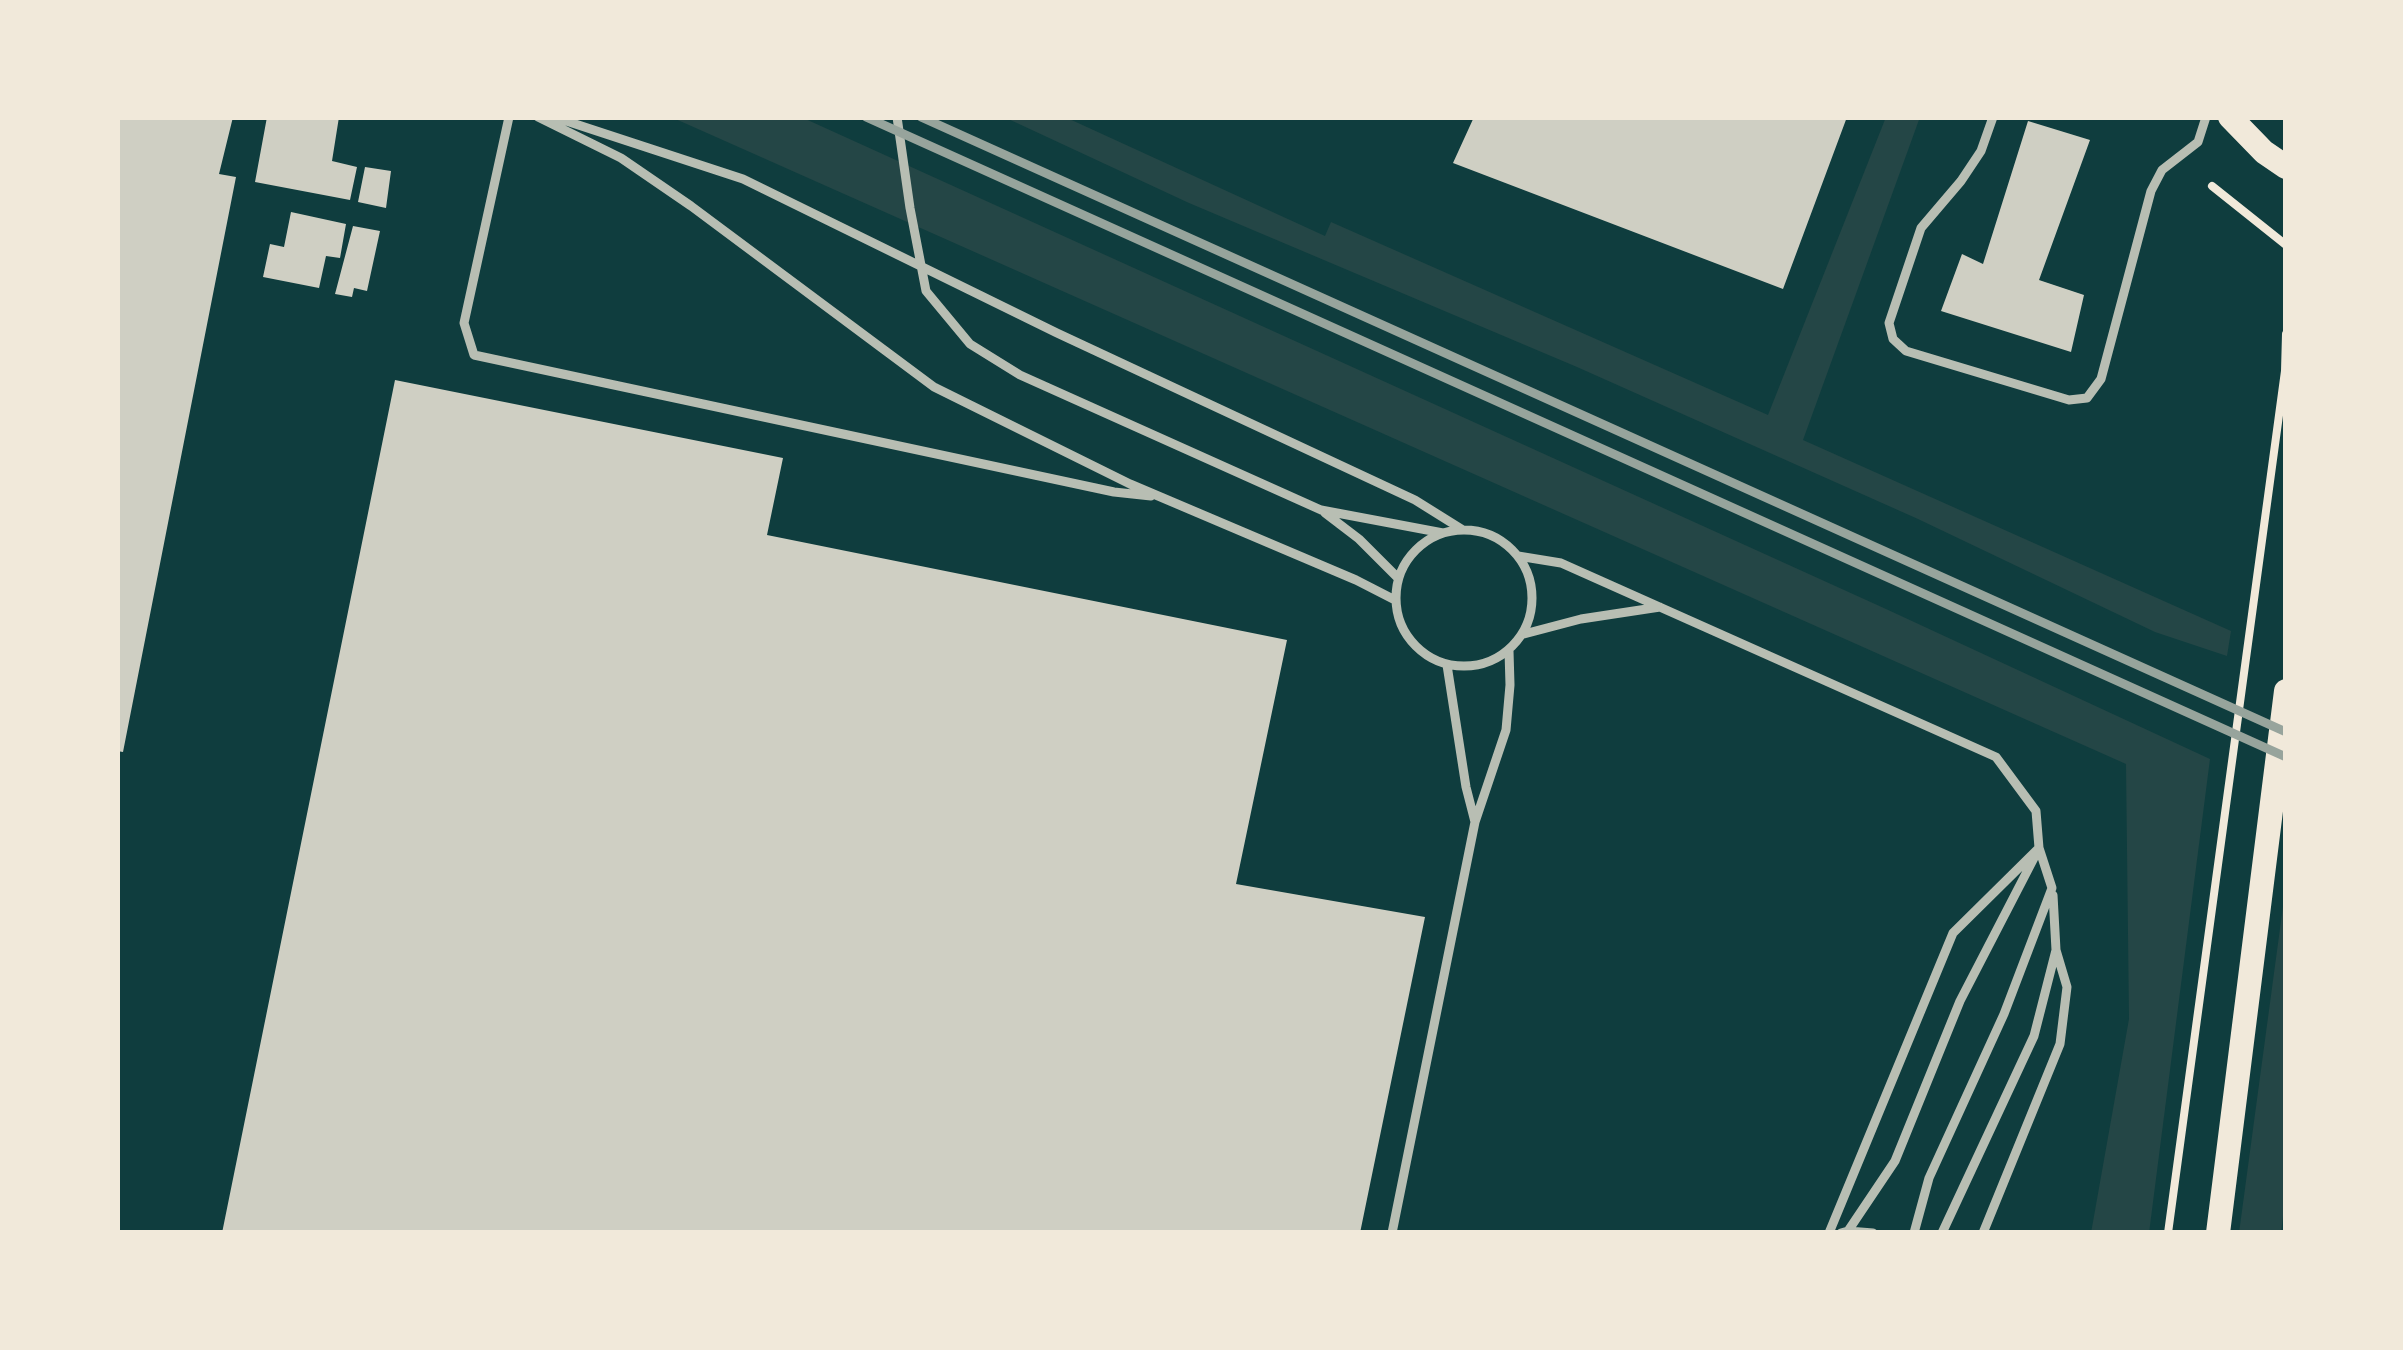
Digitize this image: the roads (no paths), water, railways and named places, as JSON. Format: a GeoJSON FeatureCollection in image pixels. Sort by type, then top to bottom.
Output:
{"type":"FeatureCollection","features":[{"type":"Feature","properties":{"kind":"main road"},"geometry":{"type":"LineString","coordinates":[[2230,117],[2264,152],[2286,166]]}},
{"type":"Feature","properties":{"kind":"main road"},"geometry":{"type":"LineString","coordinates":[[2218,1233],[2286,692]]}},
{"type":"Feature","properties":{"kind":"lane"},"geometry":{"type":"LineString","coordinates":[[509,117],[464,322],[474,355],[1114,492],[1162,497]]}},
{"type":"Feature","properties":{"kind":"lane"},"geometry":{"type":"LineString","coordinates":[[538,117],[621,158],[934,387],[1162,497],[1395,600]]}},
{"type":"Feature","properties":{"kind":"lane"},"geometry":{"type":"LineString","coordinates":[[554,117],[743,179],[1057,333],[1415,500],[1463,530]]}},
{"type":"Feature","properties":{"kind":"lane"},"geometry":{"type":"LineString","coordinates":[[896,117],[926,291],[970,344],[1020,375],[1321,510],[1398,578]]}},
{"type":"Feature","properties":{"kind":"lane"},"geometry":{"type":"LineString","coordinates":[[1994,117],[1981,151],[1921,228],[1889,323],[1893,339],[1906,351],[2069,400],[2087,398],[2101,379],[2151,191],[2162,170],[2198,142],[2206,117]]}},
{"type":"Feature","properties":{"kind":"lane"},"geometry":{"type":"LineString","coordinates":[[1321,510],[1442,533]]}},
{"type":"Feature","properties":{"kind":"lane"},"geometry":{"type":"LineString","coordinates":[[1463,530],[1503,542],[1529,574],[1533,595],[1523,635],[1509,651],[1469,667],[1426,656],[1399,622],[1395,600],[1398,578],[1408,558],[1424,542],[1463,530]]}},
{"type":"Feature","properties":{"kind":"lane"},"geometry":{"type":"LineString","coordinates":[[1518,556],[1561,563],[1996,757],[2036,811],[2039,848],[2052,887],[2056,950],[2067,987],[2060,1044],[1982,1233]]}},
{"type":"Feature","properties":{"kind":"lane"},"geometry":{"type":"LineString","coordinates":[[1523,635],[1660,607]]}},
{"type":"Feature","properties":{"kind":"lane"},"geometry":{"type":"LineString","coordinates":[[1391,1233],[1475,822],[1506,730],[1509,651]]}},
{"type":"Feature","properties":{"kind":"lane"},"geometry":{"type":"LineString","coordinates":[[1447,665],[1475,822]]}},
{"type":"Feature","properties":{"kind":"lane"},"geometry":{"type":"LineString","coordinates":[[1845,1232],[1895,1161],[1960,1001],[2039,848]]}},
{"type":"Feature","properties":{"kind":"lane"},"geometry":{"type":"LineString","coordinates":[[1829,1233],[1953,933],[2039,848]]}},
{"type":"Feature","properties":{"kind":"lane"},"geometry":{"type":"LineString","coordinates":[[1914,1233],[1930,1178],[2004,1014],[2052,887]]}},
{"type":"Feature","properties":{"kind":"lane"},"geometry":{"type":"LineString","coordinates":[[1942,1233],[2034,1036],[2056,950]]}},
{"type":"Feature","properties":{"kind":"lane"},"geometry":{"type":"LineString","coordinates":[[1845,1232],[1873,1233]]}},
{"type":"Feature","properties":{"kind":"railway"},"geometry":{"type":"LineString","coordinates":[[866,117],[2286,757]]}},
{"type":"Feature","properties":{"kind":"railway"},"geometry":{"type":"LineString","coordinates":[[921,117],[2286,732]]}}]}
